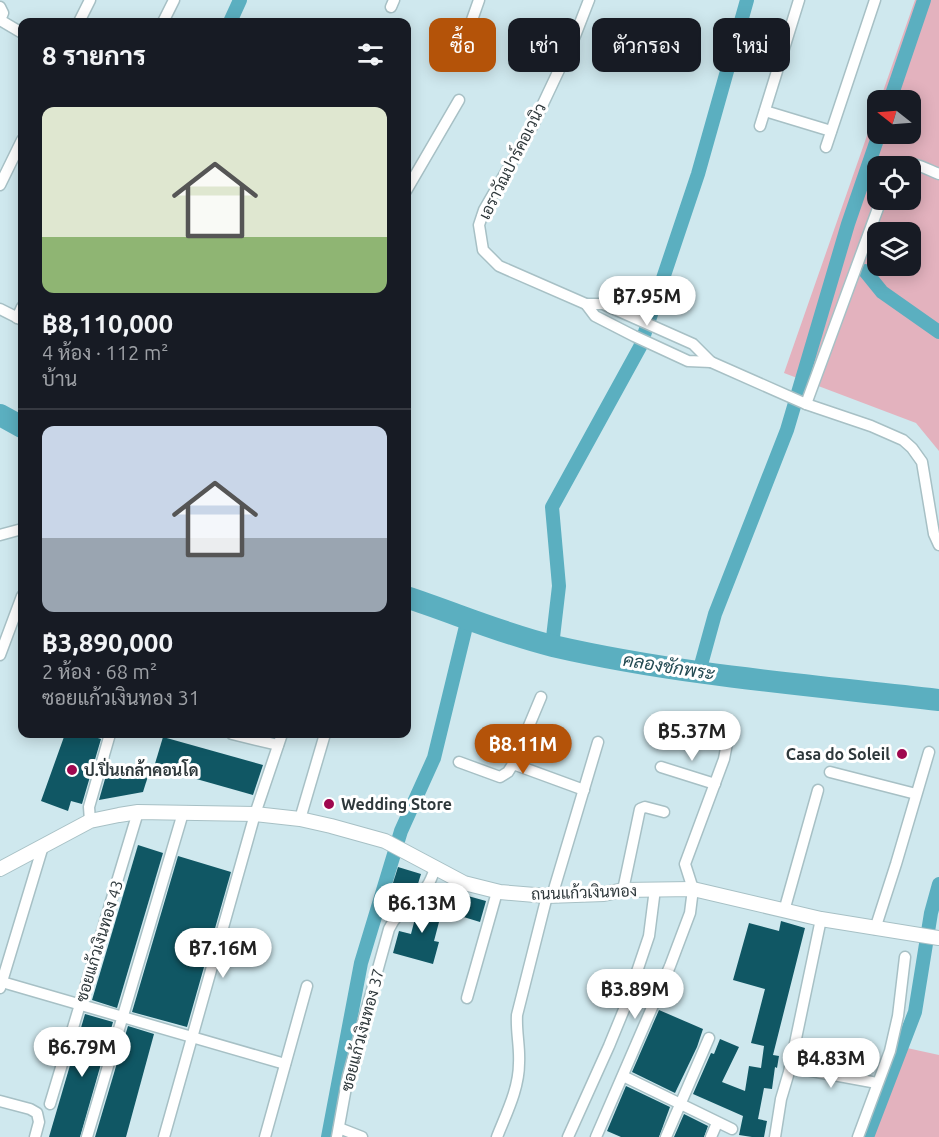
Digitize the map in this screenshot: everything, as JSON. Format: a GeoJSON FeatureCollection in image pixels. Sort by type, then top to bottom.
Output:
{"type":"FeatureCollection","features":[{"type":"Feature","properties":{"kind":"street"},"geometry":{"type":"LineString","coordinates":[[4,0],[0,7],[3,13],[0,20],[18,31]]}},
{"type":"Feature","properties":{"kind":"street"},"geometry":{"type":"LineString","coordinates":[[81,18],[90,0]]}},
{"type":"Feature","properties":{"kind":"street"},"geometry":{"type":"LineString","coordinates":[[165,18],[174,0]]}},
{"type":"Feature","properties":{"kind":"street"},"geometry":{"type":"LineString","coordinates":[[473,18],[479,0]]}},
{"type":"Feature","properties":{"kind":"street","name":"เอราวัณปาร์คอเวนิว"},"geometry":{"type":"LineString","coordinates":[[589,0],[575,36],[532,125],[484,210],[479,225],[483,250],[499,266],[586,304],[603,304],[693,344],[711,362],[783,394],[903,440],[912,447],[922,462],[939,545]]}},
{"type":"Feature","properties":{"kind":"street"},"geometry":{"type":"LineString","coordinates":[[760,126],[799,0]]}},
{"type":"Feature","properties":{"kind":"street"},"geometry":{"type":"LineString","coordinates":[[826,147],[875,0]]}},
{"type":"Feature","properties":{"kind":"street"},"geometry":{"type":"LineString","coordinates":[[411,182],[459,100]]}},
{"type":"Feature","properties":{"kind":"street"},"geometry":{"type":"LineString","coordinates":[[765,111],[831,131]]}},
{"type":"Feature","properties":{"kind":"street"},"geometry":{"type":"LineString","coordinates":[[0,185],[18,148]]}},
{"type":"Feature","properties":{"kind":"street"},"geometry":{"type":"LineString","coordinates":[[921,167],[939,174]]}},
{"type":"Feature","properties":{"kind":"street"},"geometry":{"type":"LineString","coordinates":[[806,403],[877,210]]}},
{"type":"Feature","properties":{"kind":"street","name":"เอราวัณปาร์คอเวนิว"},"geometry":{"type":"LineString","coordinates":[[586,304],[595,316],[688,361],[711,362]]}},
{"type":"Feature","properties":{"kind":"street"},"geometry":{"type":"LineString","coordinates":[[0,309],[18,318]]}},
{"type":"Feature","properties":{"kind":"street"},"geometry":{"type":"LineString","coordinates":[[0,535],[18,530]]}},
{"type":"Feature","properties":{"kind":"street"},"geometry":{"type":"LineString","coordinates":[[0,655],[18,607]]}},
{"type":"Feature","properties":{"kind":"street"},"geometry":{"type":"LineString","coordinates":[[459,762],[500,777],[508,772],[541,697]]}},
{"type":"Feature","properties":{"kind":"street"},"geometry":{"type":"LineString","coordinates":[[90,821],[89,807],[109,738]]}},
{"type":"Feature","properties":{"kind":"street"},"geometry":{"type":"LineString","coordinates":[[249,738],[278,745]]}},
{"type":"Feature","properties":{"kind":"street"},"geometry":{"type":"LineString","coordinates":[[164,1137],[255,814],[281,738]]}},
{"type":"Feature","properties":{"kind":"street"},"geometry":{"type":"LineString","coordinates":[[300,819],[324,738]]}},
{"type":"Feature","properties":{"kind":"street"},"geometry":{"type":"LineString","coordinates":[[597,1137],[690,913],[693,889],[685,864],[724,759],[728,738]]}},
{"type":"Feature","properties":{"kind":"street"},"geometry":{"type":"LineString","coordinates":[[497,1137],[517,1083],[520,1062],[516,1032],[517,1015],[549,896],[598,742]]}},
{"type":"Feature","properties":{"kind":"street"},"geometry":{"type":"LineString","coordinates":[[875,929],[897,864],[929,752]]}},
{"type":"Feature","properties":{"kind":"street"},"geometry":{"type":"LineString","coordinates":[[513,764],[584,790]]}},
{"type":"Feature","properties":{"kind":"street"},"geometry":{"type":"LineString","coordinates":[[661,767],[715,784]]}},
{"type":"Feature","properties":{"kind":"street"},"geometry":{"type":"LineString","coordinates":[[830,772],[916,794]]}},
{"type":"Feature","properties":{"kind":"street"},"geometry":{"type":"LineString","coordinates":[[784,911],[818,790]]}},
{"type":"Feature","properties":{"kind":"street"},"geometry":{"type":"LineString","coordinates":[[623,890],[640,809],[645,807],[664,812]]}},
{"type":"Feature","properties":{"kind":"street","name":"ถนนแก้วเงินทอง"},"geometry":{"type":"LineString","coordinates":[[0,869],[90,821],[138,812],[255,814],[300,819],[385,841],[464,883],[497,892],[549,896],[604,894],[623,890],[693,889],[821,919],[939,938]]}},
{"type":"Feature","properties":{"kind":"street","name":"ซอยแก้วเงินทอง 43"},"geometry":{"type":"LineString","coordinates":[[50,1104],[138,812]]}},
{"type":"Feature","properties":{"kind":"street"},"geometry":{"type":"LineString","coordinates":[[87,1137],[183,813]]}},
{"type":"Feature","properties":{"kind":"street"},"geometry":{"type":"LineString","coordinates":[[43,846],[1,985],[80,1005],[285,1064]]}},
{"type":"Feature","properties":{"kind":"street","name":"ซอยแก้วเงินทอง 37"},"geometry":{"type":"LineString","coordinates":[[338,1132],[348,1076],[388,929],[403,908],[423,892],[435,869]]}},
{"type":"Feature","properties":{"kind":"street"},"geometry":{"type":"LineString","coordinates":[[568,1137],[625,1007],[649,936],[655,889]]}},
{"type":"Feature","properties":{"kind":"street"},"geometry":{"type":"LineString","coordinates":[[467,998],[497,892]]}},
{"type":"Feature","properties":{"kind":"street"},"geometry":{"type":"LineString","coordinates":[[775,1137],[780,1099],[790,1067],[821,919]]}},
{"type":"Feature","properties":{"kind":"street"},"geometry":{"type":"LineString","coordinates":[[858,1137],[890,1051],[898,1016],[905,957]]}},
{"type":"Feature","properties":{"kind":"street"},"geometry":{"type":"LineString","coordinates":[[265,1137],[307,986]]}},
{"type":"Feature","properties":{"kind":"street"},"geometry":{"type":"LineString","coordinates":[[666,1137],[709,1038]]}},
{"type":"Feature","properties":{"kind":"street"},"geometry":{"type":"LineString","coordinates":[[790,1067],[877,1083]]}},
{"type":"Feature","properties":{"kind":"street"},"geometry":{"type":"LineString","coordinates":[[623,1076],[732,1129]]}},
{"type":"Feature","properties":{"kind":"street"},"geometry":{"type":"LineString","coordinates":[[0,1101],[37,1113],[39,1122],[35,1137]]}},
{"type":"Feature","properties":{"kind":"street"},"geometry":{"type":"LineString","coordinates":[[711,1137],[717,1123]]}},
{"type":"Feature","properties":{"kind":"street"},"geometry":{"type":"LineString","coordinates":[[338,1132],[362,1137]]}},
{"type":"Feature","properties":{"kind":"shaded area"},"geometry":{"type":"Polygon","coordinates":[[[915,0],[939,0],[939,451],[916,423],[784,373],[867,136],[867,144],[921,144],[921,90],[884,90],[915,0]]]}},
{"type":"Feature","properties":{"kind":"shaded area"},"geometry":{"type":"Polygon","coordinates":[[[907,1048],[939,1055],[939,1137],[872,1137],[907,1048]]]}},
{"type":"Feature","properties":{"kind":"building","name":"ป.ปิ่นเกล้าคอนโด"},"geometry":{"type":"Polygon","coordinates":[[[64,738],[101,739],[82,804],[71,801],[68,811],[41,801],[64,738]]]}},
{"type":"Feature","properties":{"kind":"building"},"geometry":{"type":"Polygon","coordinates":[[[163,738],[263,765],[253,795],[154,767],[163,738]]]}},
{"type":"Feature","properties":{"kind":"building"},"geometry":{"type":"Polygon","coordinates":[[[109,765],[149,773],[143,792],[99,800],[109,765]]]}},
{"type":"Feature","properties":{"kind":"building"},"geometry":{"type":"Polygon","coordinates":[[[138,845],[163,853],[117,1008],[92,1000],[138,845]]]}},
{"type":"Feature","properties":{"kind":"building"},"geometry":{"type":"Polygon","coordinates":[[[178,856],[231,872],[187,1027],[132,1012],[178,856]]]}},
{"type":"Feature","properties":{"kind":"building"},"geometry":{"type":"Polygon","coordinates":[[[398,867],[421,874],[417,887],[412,892],[392,886],[398,867]]]}},
{"type":"Feature","properties":{"kind":"building"},"geometry":{"type":"Polygon","coordinates":[[[450,891],[486,901],[480,922],[444,911],[450,891]]]}},
{"type":"Feature","properties":{"kind":"building"},"geometry":{"type":"Polygon","coordinates":[[[427,898],[444,903],[434,941],[439,942],[433,964],[393,953],[399,931],[411,934],[418,907],[427,898]]]}},
{"type":"Feature","properties":{"kind":"building"},"geometry":{"type":"Polygon","coordinates":[[[781,921],[805,928],[773,1055],[779,1056],[772,1089],[764,1088],[758,1119],[767,1121],[764,1137],[739,1135],[743,1116],[693,1094],[711,1053],[714,1054],[720,1039],[739,1047],[722,1082],[745,1091],[749,1066],[761,1068],[764,1046],[751,1043],[765,989],[733,980],[749,923],[779,931],[781,921]]]}},
{"type":"Feature","properties":{"kind":"building"},"geometry":{"type":"Polygon","coordinates":[[[659,1010],[703,1029],[675,1093],[632,1072],[659,1010]]]}},
{"type":"Feature","properties":{"kind":"building"},"geometry":{"type":"Polygon","coordinates":[[[85,1014],[113,1022],[80,1137],[49,1137],[85,1014]]]}},
{"type":"Feature","properties":{"kind":"building"},"geometry":{"type":"Polygon","coordinates":[[[128,1026],[154,1034],[126,1137],[95,1137],[128,1026]]]}},
{"type":"Feature","properties":{"kind":"building"},"geometry":{"type":"Polygon","coordinates":[[[626,1086],[670,1107],[659,1137],[621,1137],[607,1131],[626,1086]]]}},
{"type":"Feature","properties":{"kind":"building"},"geometry":{"type":"Polygon","coordinates":[[[684,1114],[708,1126],[704,1137],[674,1137],[684,1114]]]}},
{"type":"Feature","properties":{"kind":"waterway"},"geometry":{"type":"LineString","coordinates":[[232,18],[240,0]]}},
{"type":"Feature","properties":{"kind":"waterway"},"geometry":{"type":"LineString","coordinates":[[552,646],[559,586],[552,507],[640,347],[698,174],[747,0]]}},
{"type":"Feature","properties":{"kind":"waterway"},"geometry":{"type":"LineString","coordinates":[[893,90],[924,0]]}},
{"type":"Feature","properties":{"kind":"waterway"},"geometry":{"type":"LineString","coordinates":[[699,672],[715,614],[787,430],[848,224],[876,144]]}},
{"type":"Feature","properties":{"kind":"waterway"},"geometry":{"type":"LineString","coordinates":[[865,271],[882,292],[939,332]]}},
{"type":"Feature","properties":{"kind":"waterway","name":"คลองชักพระ"},"geometry":{"type":"LineString","coordinates":[[0,415],[18,425]]}},
{"type":"Feature","properties":{"kind":"waterway","name":"คลองชักพระ"},"geometry":{"type":"LineString","coordinates":[[411,599],[516,636],[600,656],[696,672],[939,700]]}},
{"type":"Feature","properties":{"kind":"waterway"},"geometry":{"type":"LineString","coordinates":[[328,1137],[361,963],[401,831],[434,758],[468,618]]}},
{"type":"Feature","properties":{"kind":"waterway"},"geometry":{"type":"LineString","coordinates":[[867,1137],[915,1012],[931,913],[939,884]]}},
{"type":"Feature","properties":{"kind":"place","name":"Casa do Soleil"},"geometry":{"type":"Point","coordinates":[902,754]}},
{"type":"Feature","properties":{"kind":"place","name":"ป.ปิ่นเกล้าคอนโด"},"geometry":{"type":"Point","coordinates":[72,770]}},
{"type":"Feature","properties":{"kind":"place","name":"Wedding Store"},"geometry":{"type":"Point","coordinates":[329,804]}}]}
